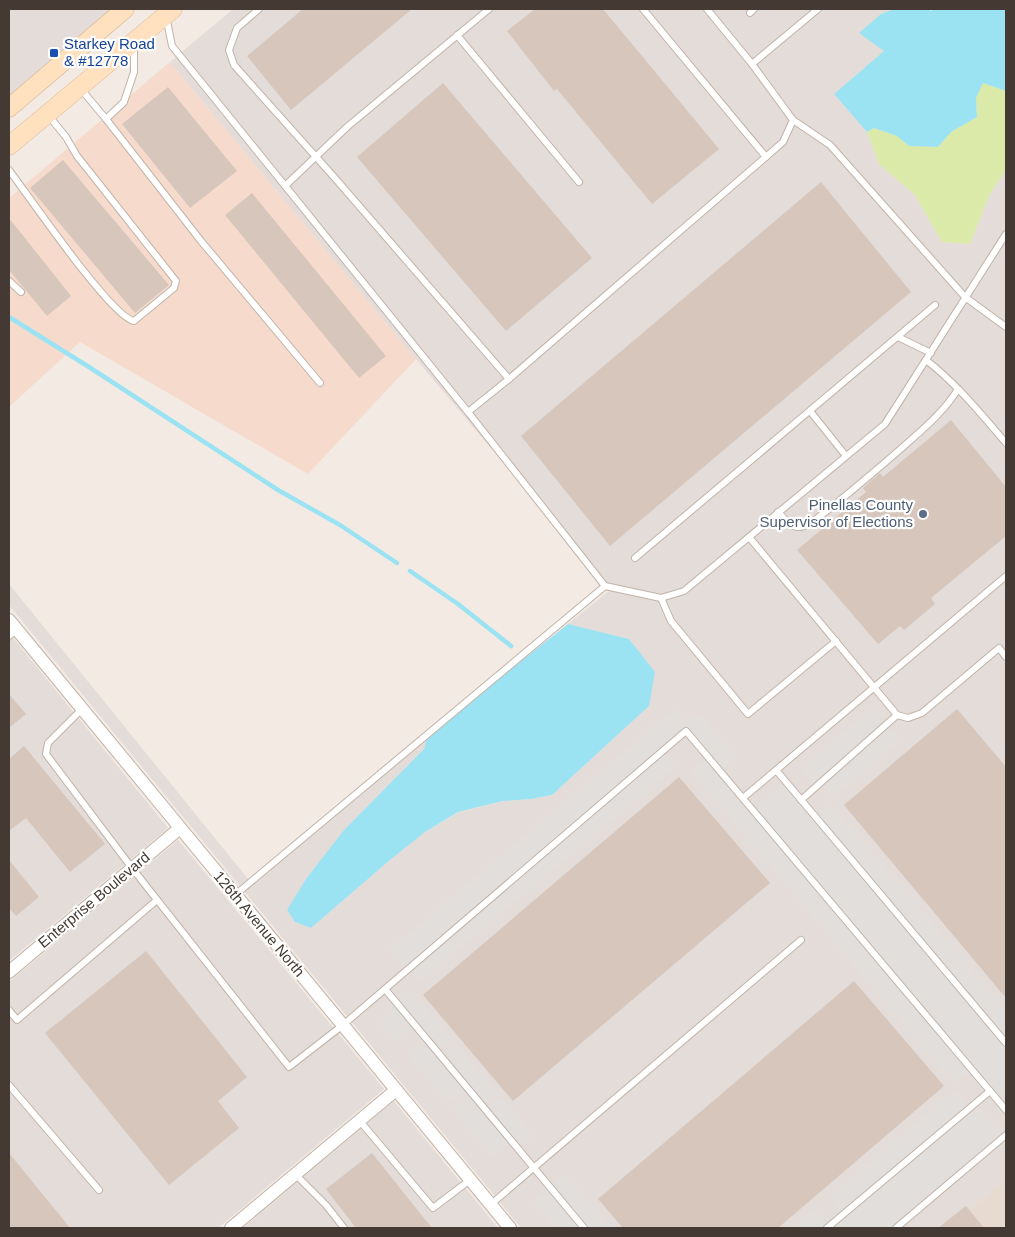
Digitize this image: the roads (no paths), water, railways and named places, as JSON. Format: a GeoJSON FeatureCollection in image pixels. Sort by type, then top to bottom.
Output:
{"type":"FeatureCollection","features":[{"type":"Feature","properties":{"kind":"main road"},"geometry":{"type":"LineString","coordinates":[[9,146],[168,11]]}},
{"type":"Feature","properties":{"kind":"main road"},"geometry":{"type":"LineString","coordinates":[[9,108],[118,13]]}},
{"type":"Feature","properties":{"kind":"street","name":"126th Avenue North"},"geometry":{"type":"LineString","coordinates":[[11,628],[82,709],[510,1228]]}},
{"type":"Feature","properties":{"kind":"street","name":"Enterprise Boulevard"},"geometry":{"type":"LineString","coordinates":[[9,972],[180,828]]}},
{"type":"Feature","properties":{"kind":"street"},"geometry":{"type":"LineString","coordinates":[[231,1228],[396,1090]]}},
{"type":"Feature","properties":{"kind":"lane"},"geometry":{"type":"LineString","coordinates":[[259,9],[237,28],[230,50],[234,65],[509,379]]}},
{"type":"Feature","properties":{"kind":"lane"},"geometry":{"type":"LineString","coordinates":[[285,186],[347,128],[488,9]]}},
{"type":"Feature","properties":{"kind":"lane"},"geometry":{"type":"LineString","coordinates":[[643,9],[766,157]]}},
{"type":"Feature","properties":{"kind":"lane"},"geometry":{"type":"LineString","coordinates":[[707,9],[752,64],[793,120],[830,145],[965,297],[1006,328]]}},
{"type":"Feature","properties":{"kind":"lane"},"geometry":{"type":"LineString","coordinates":[[752,64],[818,9]]}},
{"type":"Feature","properties":{"kind":"lane"},"geometry":{"type":"LineString","coordinates":[[168,11],[172,46],[468,412],[605,586],[661,598],[684,591],[885,424],[1006,234]]}},
{"type":"Feature","properties":{"kind":"lane"},"geometry":{"type":"LineString","coordinates":[[457,35],[579,182]]}},
{"type":"Feature","properties":{"kind":"lane"},"geometry":{"type":"LineString","coordinates":[[106,119],[124,102],[134,72],[134,41]]}},
{"type":"Feature","properties":{"kind":"lane"},"geometry":{"type":"LineString","coordinates":[[79,87],[201,241],[320,383]]}},
{"type":"Feature","properties":{"kind":"lane"},"geometry":{"type":"LineString","coordinates":[[9,170],[87,275],[115,309],[128,320],[134,321],[174,288],[176,280],[82,163],[66,137],[47,114]]}},
{"type":"Feature","properties":{"kind":"lane"},"geometry":{"type":"LineString","coordinates":[[468,412],[509,379],[783,142],[793,120]]}},
{"type":"Feature","properties":{"kind":"lane"},"geometry":{"type":"LineString","coordinates":[[9,281],[22,292]]}},
{"type":"Feature","properties":{"kind":"lane"},"geometry":{"type":"LineString","coordinates":[[635,558],[935,305]]}},
{"type":"Feature","properties":{"kind":"lane"},"geometry":{"type":"LineString","coordinates":[[898,337],[931,353]]}},
{"type":"Feature","properties":{"kind":"lane"},"geometry":{"type":"LineString","coordinates":[[926,360],[943,373],[1006,443]]}},
{"type":"Feature","properties":{"kind":"lane"},"geometry":{"type":"LineString","coordinates":[[778,512],[788,523],[795,527],[804,527],[811,523],[934,419],[958,389]]}},
{"type":"Feature","properties":{"kind":"lane"},"geometry":{"type":"LineString","coordinates":[[810,412],[846,456]]}},
{"type":"Feature","properties":{"kind":"lane"},"geometry":{"type":"LineString","coordinates":[[749,538],[897,715],[908,718],[922,713],[999,648],[1006,657]]}},
{"type":"Feature","properties":{"kind":"lane"},"geometry":{"type":"LineString","coordinates":[[743,798],[1006,576]]}},
{"type":"Feature","properties":{"kind":"lane"},"geometry":{"type":"LineString","coordinates":[[235,895],[605,586]]}},
{"type":"Feature","properties":{"kind":"lane"},"geometry":{"type":"LineString","coordinates":[[661,598],[671,621],[748,714],[836,641]]}},
{"type":"Feature","properties":{"kind":"lane"},"geometry":{"type":"LineString","coordinates":[[82,709],[48,743],[46,754],[132,868],[289,1067],[385,989],[686,731],[1006,1110]]}},
{"type":"Feature","properties":{"kind":"lane"},"geometry":{"type":"LineString","coordinates":[[801,800],[897,715]]}},
{"type":"Feature","properties":{"kind":"lane"},"geometry":{"type":"LineString","coordinates":[[776,770],[1006,1044]]}},
{"type":"Feature","properties":{"kind":"lane"},"geometry":{"type":"LineString","coordinates":[[9,1010],[17,1020],[157,900]]}},
{"type":"Feature","properties":{"kind":"lane"},"geometry":{"type":"LineString","coordinates":[[490,1205],[801,940]]}},
{"type":"Feature","properties":{"kind":"lane"},"geometry":{"type":"LineString","coordinates":[[385,989],[584,1228]]}},
{"type":"Feature","properties":{"kind":"lane"},"geometry":{"type":"LineString","coordinates":[[9,1085],[99,1190]]}},
{"type":"Feature","properties":{"kind":"lane"},"geometry":{"type":"LineString","coordinates":[[827,1228],[990,1091]]}},
{"type":"Feature","properties":{"kind":"lane"},"geometry":{"type":"LineString","coordinates":[[359,1120],[432,1208],[470,1180]]}},
{"type":"Feature","properties":{"kind":"lane"},"geometry":{"type":"LineString","coordinates":[[896,1228],[1006,1136]]}},
{"type":"Feature","properties":{"kind":"lane"},"geometry":{"type":"LineString","coordinates":[[295,1174],[326,1205],[344,1228]]}},
{"type":"Feature","properties":{"kind":"water"},"geometry":{"type":"Polygon","coordinates":[[[894,9],[928,9],[931,11],[934,9],[1006,9],[1006,91],[983,83],[976,98],[977,117],[951,132],[938,147],[909,146],[897,136],[874,128],[867,132],[834,94],[884,51],[859,33],[881,14],[894,9]]]}},
{"type":"Feature","properties":{"kind":"water"},"geometry":{"type":"Polygon","coordinates":[[[568,624],[629,639],[655,672],[649,706],[552,795],[503,801],[458,812],[425,832],[311,928],[295,922],[287,910],[306,879],[344,830],[424,749],[428,734],[568,624]]]}},
{"type":"Feature","properties":{"kind":"waterway"},"geometry":{"type":"LineString","coordinates":[[9,317],[278,490],[340,525],[397,563]]}},
{"type":"Feature","properties":{"kind":"waterway"},"geometry":{"type":"LineString","coordinates":[[410,571],[458,604],[511,646]]}},
{"type":"Feature","properties":{"kind":"place","name":"Starkey Road & #12778"},"geometry":{"type":"Point","coordinates":[54,53]}},
{"type":"Feature","properties":{"kind":"place","name":"Pinellas County Supervisor of Elections"},"geometry":{"type":"Point","coordinates":[923,514]}}]}
